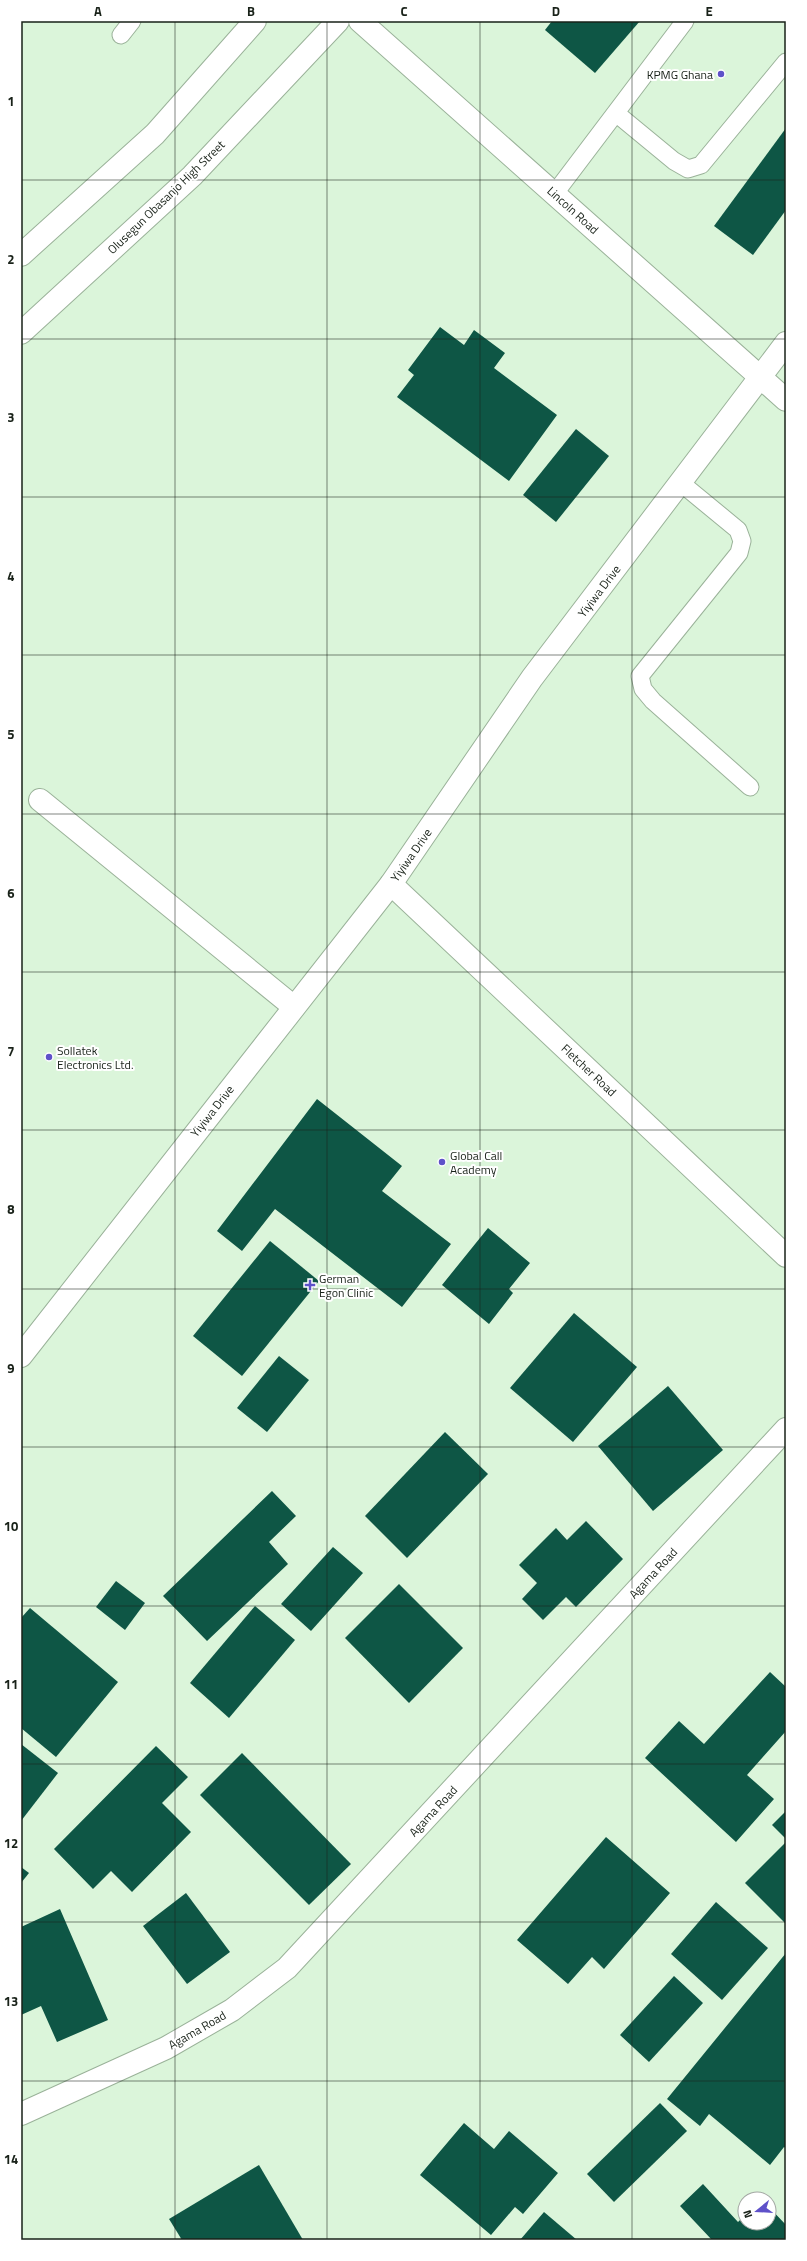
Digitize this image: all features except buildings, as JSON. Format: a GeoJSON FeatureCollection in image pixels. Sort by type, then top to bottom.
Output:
{"type":"FeatureCollection","features":[{"type":"Feature","properties":{"kind":"street"},"geometry":{"type":"LineString","coordinates":[[21,255],[154,134],[255,21]]}},
{"type":"Feature","properties":{"kind":"street","name":"Olusegun Obasanjo High Street"},"geometry":{"type":"LineString","coordinates":[[21,333],[192,176],[338,21]]}},
{"type":"Feature","properties":{"kind":"street","name":"Lincoln Road"},"geometry":{"type":"LineString","coordinates":[[360,21],[762,377],[786,400]]}},
{"type":"Feature","properties":{"kind":"street","name":"Yiyiwa Drive"},"geometry":{"type":"LineString","coordinates":[[21,1356],[391,884],[532,678],[762,377],[786,343]]}},
{"type":"Feature","properties":{"kind":"street"},"geometry":{"type":"LineString","coordinates":[[40,800],[294,1007]]}},
{"type":"Feature","properties":{"kind":"street","name":"Fletcher Road"},"geometry":{"type":"LineString","coordinates":[[391,884],[786,1256]]}},
{"type":"Feature","properties":{"kind":"street","name":"Agama Road"},"geometry":{"type":"LineString","coordinates":[[21,2114],[166,2048],[232,2010],[287,1968],[786,1430]]}},
{"type":"Feature","properties":{"kind":"lane"},"geometry":{"type":"LineString","coordinates":[[121,35],[132,21]]}},
{"type":"Feature","properties":{"kind":"lane"},"geometry":{"type":"LineString","coordinates":[[555,193],[685,21]]}},
{"type":"Feature","properties":{"kind":"lane"},"geometry":{"type":"LineString","coordinates":[[616,114],[674,161],[688,169],[701,164],[786,62]]}},
{"type":"Feature","properties":{"kind":"lane"},"geometry":{"type":"LineString","coordinates":[[681,483],[738,530],[742,541],[738,553],[640,676],[643,689],[653,701],[750,787]]}},
{"type":"Feature","properties":{"kind":"place","name":"KPMG Ghana"},"geometry":{"type":"Point","coordinates":[721,74]}},
{"type":"Feature","properties":{"kind":"place","name":"Sollatek Electronics Ltd."},"geometry":{"type":"Point","coordinates":[49,1057]}},
{"type":"Feature","properties":{"kind":"place","name":"Global Call Academy"},"geometry":{"type":"Point","coordinates":[442,1162]}},
{"type":"Feature","properties":{"kind":"place","name":"German Egon Clinic"},"geometry":{"type":"Point","coordinates":[310,1285]}}]}
